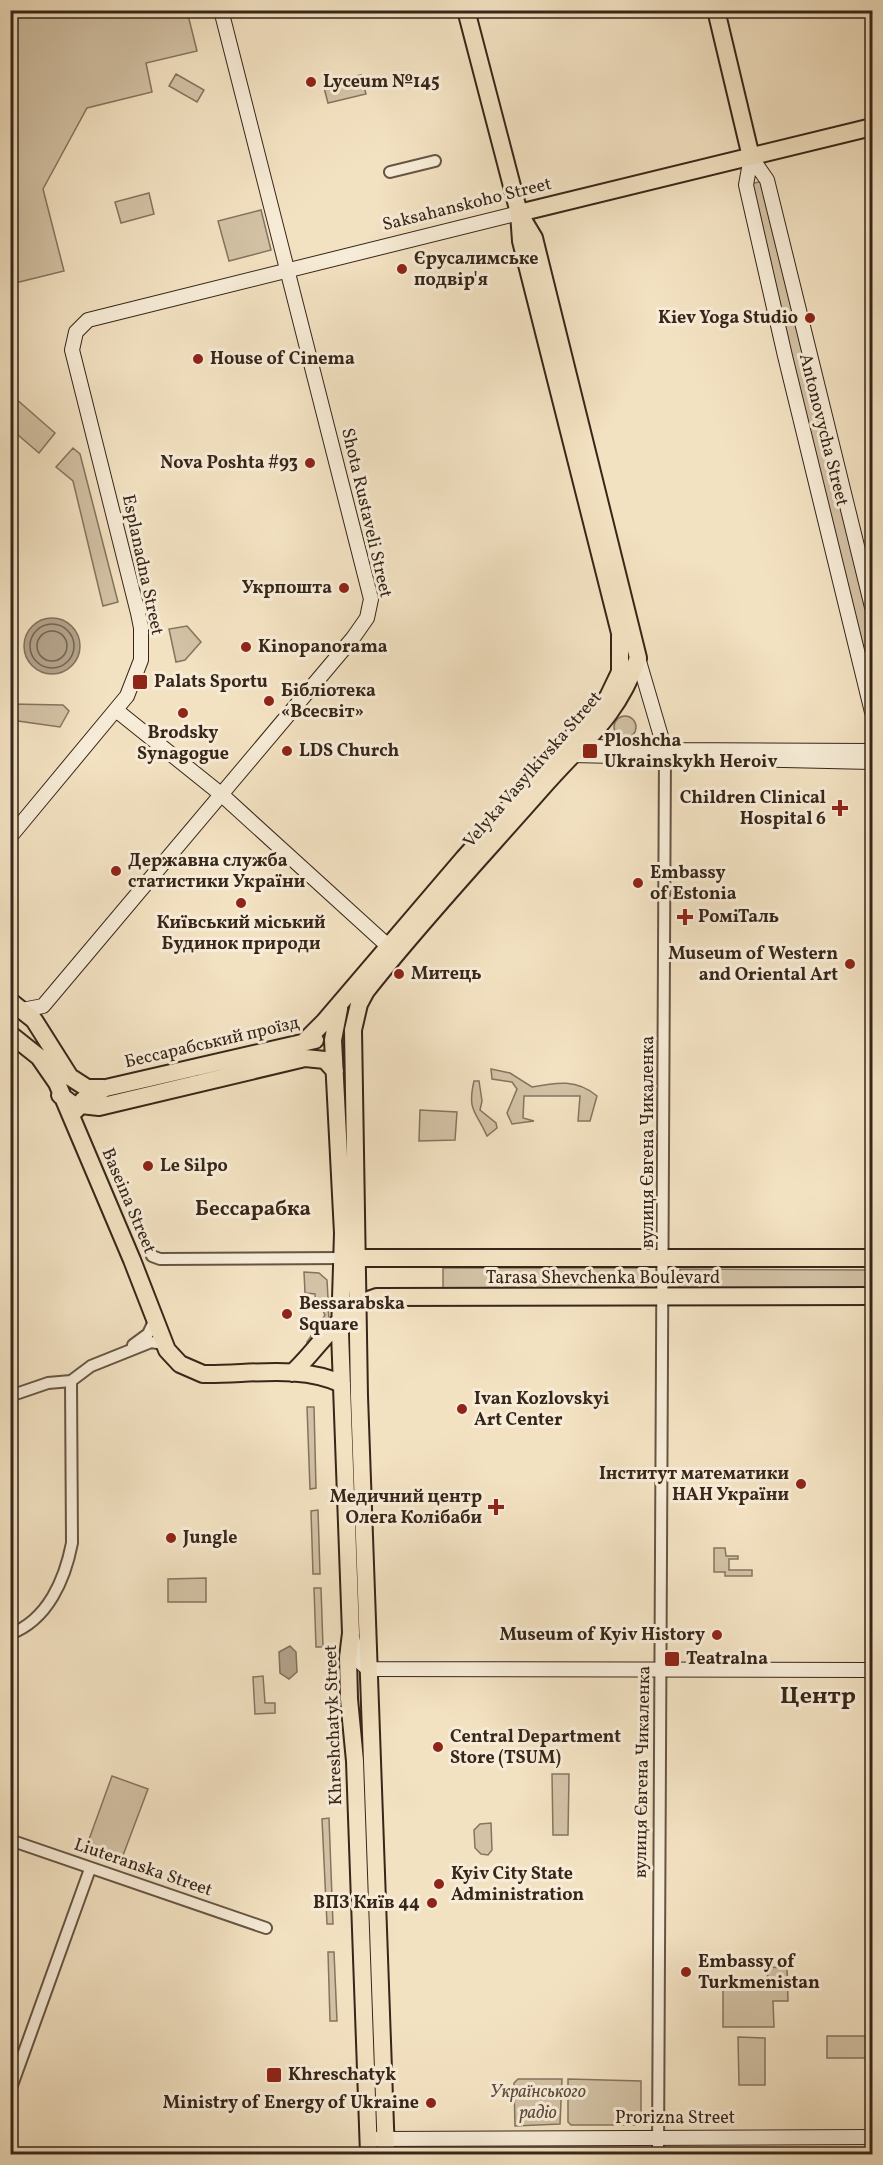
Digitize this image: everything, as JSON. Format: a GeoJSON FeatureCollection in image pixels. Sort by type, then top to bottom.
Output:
{"type":"FeatureCollection","features":[{"type":"Feature","properties":{"kind":"main road","name":"Shota Rustaveli Street"},"geometry":{"type":"LineString","coordinates":[[16,1006],[43,1006],[360,629],[370,612],[371,600],[221,10]]}},
{"type":"Feature","properties":{"kind":"main road","name":"Velyka Vasylkivska Street"},"geometry":{"type":"LineString","coordinates":[[351,1258],[351,1060],[356,1015],[366,991],[573,749],[608,697],[620,672],[622,651],[521,241],[519,213],[466,10]]}},
{"type":"Feature","properties":{"kind":"main road","name":"Antonovycha Street"},"geometry":{"type":"LineString","coordinates":[[716,10],[751,157],[767,180],[873,608]]}},
{"type":"Feature","properties":{"kind":"main road","name":"Saksahanskoho Street"},"geometry":{"type":"LineString","coordinates":[[76,332],[88,320],[873,127]]}},
{"type":"Feature","properties":{"kind":"main road","name":"Antonovycha Street"},"geometry":{"type":"LineString","coordinates":[[751,157],[746,185],[785,356],[873,712]]}},
{"type":"Feature","properties":{"kind":"main road","name":"Velyka Vasylkivska Street"},"geometry":{"type":"LineString","coordinates":[[305,1041],[388,946],[625,692],[638,657],[534,238],[519,213]]}},
{"type":"Feature","properties":{"kind":"main road","name":"Esplanadna Street"},"geometry":{"type":"LineString","coordinates":[[10,837],[116,710],[133,686],[141,660],[141,628],[72,350],[76,332]]}},
{"type":"Feature","properties":{"kind":"main road"},"geometry":{"type":"LineString","coordinates":[[638,657],[666,755]]}},
{"type":"Feature","properties":{"kind":"main road"},"geometry":{"type":"LineString","coordinates":[[116,710],[222,795],[388,946]]}},
{"type":"Feature","properties":{"kind":"main road"},"geometry":{"type":"LineString","coordinates":[[573,749],[666,755],[873,762]]}},
{"type":"Feature","properties":{"kind":"main road"},"geometry":{"type":"LineString","coordinates":[[666,755],[873,751]]}},
{"type":"Feature","properties":{"kind":"main road","name":"Velyka Vasylkivska Street"},"geometry":{"type":"LineString","coordinates":[[343,998],[334,1024],[333,1040],[351,1258]]}},
{"type":"Feature","properties":{"kind":"main road"},"geometry":{"type":"LineString","coordinates":[[16,1006],[41,1030],[70,1077],[87,1088],[106,1088]]}},
{"type":"Feature","properties":{"kind":"main road","name":"Baseina Street"},"geometry":{"type":"LineString","coordinates":[[10,1034],[39,1058],[71,1102],[75,1126],[155,1319]]}},
{"type":"Feature","properties":{"kind":"main road"},"geometry":{"type":"LineString","coordinates":[[333,1040],[345,1047],[351,1060]]}},
{"type":"Feature","properties":{"kind":"main road","name":"Бессарабський проїзд"},"geometry":{"type":"LineString","coordinates":[[71,1102],[106,1088],[305,1041],[333,1040]]}},
{"type":"Feature","properties":{"kind":"main road","name":"Baseina Street"},"geometry":{"type":"LineString","coordinates":[[10,1046],[33,1063],[71,1102]]}},
{"type":"Feature","properties":{"kind":"main road","name":"Бессарабський проїзд"},"geometry":{"type":"LineString","coordinates":[[71,1102],[99,1107],[305,1058],[325,1059],[335,1071]]}},
{"type":"Feature","properties":{"kind":"main road","name":"Tarasa Shevchenka Boulevard"},"geometry":{"type":"LineString","coordinates":[[351,1258],[873,1258]]}},
{"type":"Feature","properties":{"kind":"main road","name":"Khreshchatyk Street"},"geometry":{"type":"LineString","coordinates":[[351,1258],[357,1307],[368,1668],[377,2147]]}},
{"type":"Feature","properties":{"kind":"main road","name":"Khreshchatyk Street"},"geometry":{"type":"LineString","coordinates":[[351,1258],[340,1320],[351,1633],[348,1658],[349,1699],[355,1761],[377,2147]]}},
{"type":"Feature","properties":{"kind":"main road","name":"Tarasa Shevchenka Boulevard"},"geometry":{"type":"LineString","coordinates":[[340,1320],[357,1307],[377,1297],[873,1296]]}},
{"type":"Feature","properties":{"kind":"main road"},"geometry":{"type":"LineString","coordinates":[[155,1319],[164,1344],[180,1364],[203,1374],[292,1373],[324,1377],[342,1384]]}},
{"type":"Feature","properties":{"kind":"main road"},"geometry":{"type":"LineString","coordinates":[[292,1373],[312,1355],[340,1320]]}},
{"type":"Feature","properties":{"kind":"main road"},"geometry":{"type":"LineString","coordinates":[[351,1633],[358,1660],[368,1668],[873,1671]]}},
{"type":"Feature","properties":{"kind":"main road","name":"Prorizna Street"},"geometry":{"type":"LineString","coordinates":[[377,2147],[658,2136],[873,2137]]}},
{"type":"Feature","properties":{"kind":"street"},"geometry":{"type":"LineString","coordinates":[[390,172],[435,161]]}},
{"type":"Feature","properties":{"kind":"street","name":"вулиця Євгена Чикаленка"},"geometry":{"type":"LineString","coordinates":[[658,2154],[666,755]]}},
{"type":"Feature","properties":{"kind":"street"},"geometry":{"type":"LineString","coordinates":[[152,1256],[160,1259],[351,1258]]}},
{"type":"Feature","properties":{"kind":"street"},"geometry":{"type":"LineString","coordinates":[[116,1355],[148,1334],[155,1319]]}},
{"type":"Feature","properties":{"kind":"street"},"geometry":{"type":"LineString","coordinates":[[10,1396],[48,1383],[71,1381],[91,1366],[151,1342],[164,1344]]}},
{"type":"Feature","properties":{"kind":"street"},"geometry":{"type":"LineString","coordinates":[[10,1634],[27,1626],[45,1607],[57,1591],[68,1564],[72,1543],[71,1381]]}},
{"type":"Feature","properties":{"kind":"street","name":"Liuteranska Street"},"geometry":{"type":"LineString","coordinates":[[10,1840],[266,1928]]}},
{"type":"Feature","properties":{"kind":"street"},"geometry":{"type":"LineString","coordinates":[[10,2091],[16,2059],[90,1869]]}},
{"type":"Feature","properties":{"kind":"green space"},"geometry":{"type":"Polygon","coordinates":[[[10,11],[187,11],[197,51],[146,63],[152,92],[87,108],[43,189],[64,271],[11,284],[10,11]]]}},
{"type":"Feature","properties":{"kind":"green space"},"geometry":{"type":"Polygon","coordinates":[[[176,74],[204,90],[197,102],[169,86],[176,74]]]}},
{"type":"Feature","properties":{"kind":"green space"},"geometry":{"type":"Polygon","coordinates":[[[361,75],[366,94],[328,103],[323,84],[361,75]]]}},
{"type":"Feature","properties":{"kind":"green space"},"geometry":{"type":"Polygon","coordinates":[[[767,180],[872,607],[872,712],[746,185],[767,180]]]}},
{"type":"Feature","properties":{"kind":"green space"},"geometry":{"type":"Polygon","coordinates":[[[149,193],[154,214],[121,223],[115,202],[149,193]]]}},
{"type":"Feature","properties":{"kind":"green space"},"geometry":{"type":"Polygon","coordinates":[[[261,210],[271,250],[229,261],[218,221],[261,210]]]}},
{"type":"Feature","properties":{"kind":"green space"},"geometry":{"type":"Polygon","coordinates":[[[15,398],[55,433],[39,453],[11,429],[11,404],[15,398]]]}},
{"type":"Feature","properties":{"kind":"green space"},"geometry":{"type":"Polygon","coordinates":[[[73,448],[80,454],[118,602],[103,606],[73,481],[56,467],[73,448]]]}},
{"type":"Feature","properties":{"kind":"green space"},"geometry":{"type":"Polygon","coordinates":[[[187,626],[201,642],[185,660],[176,662],[169,629],[187,626]]]}},
{"type":"Feature","properties":{"kind":"green space"},"geometry":{"type":"Polygon","coordinates":[[[11,704],[63,705],[69,711],[60,727],[11,720],[11,704]]]}},
{"type":"Feature","properties":{"kind":"green space"},"geometry":{"type":"Polygon","coordinates":[[[625,716],[633,719],[636,727],[633,735],[625,738],[617,735],[614,727],[617,719],[625,716]]]}},
{"type":"Feature","properties":{"kind":"green space"},"geometry":{"type":"Polygon","coordinates":[[[491,1069],[510,1073],[532,1087],[566,1083],[582,1087],[597,1096],[590,1121],[578,1121],[580,1096],[524,1096],[523,1118],[534,1121],[512,1124],[507,1113],[517,1089],[512,1082],[492,1079],[491,1069]]]}},
{"type":"Feature","properties":{"kind":"green space"},"geometry":{"type":"Polygon","coordinates":[[[474,1081],[479,1081],[482,1101],[480,1110],[496,1123],[497,1128],[487,1136],[472,1105],[474,1081]]]}},
{"type":"Feature","properties":{"kind":"green space"},"geometry":{"type":"Polygon","coordinates":[[[420,1110],[457,1112],[455,1140],[419,1141],[420,1110]]]}},
{"type":"Feature","properties":{"kind":"green space"},"geometry":{"type":"Polygon","coordinates":[[[443,1268],[647,1268],[646,1288],[443,1288],[443,1268]]]}},
{"type":"Feature","properties":{"kind":"green space"},"geometry":{"type":"Polygon","coordinates":[[[680,1269],[872,1270],[872,1291],[680,1289],[680,1269]]]}},
{"type":"Feature","properties":{"kind":"green space"},"geometry":{"type":"Polygon","coordinates":[[[304,1272],[319,1273],[327,1280],[328,1298],[326,1302],[328,1302],[329,1322],[307,1351],[307,1342],[325,1315],[322,1309],[316,1307],[315,1294],[305,1293],[304,1272]]]}},
{"type":"Feature","properties":{"kind":"green space"},"geometry":{"type":"Polygon","coordinates":[[[307,1407],[314,1407],[316,1488],[310,1489],[307,1407]]]}},
{"type":"Feature","properties":{"kind":"green space"},"geometry":{"type":"Polygon","coordinates":[[[318,1510],[320,1574],[313,1574],[311,1511],[318,1510]]]}},
{"type":"Feature","properties":{"kind":"green space"},"geometry":{"type":"Polygon","coordinates":[[[714,1548],[725,1548],[726,1556],[738,1556],[738,1559],[729,1559],[729,1570],[752,1570],[752,1576],[725,1576],[725,1572],[714,1572],[714,1548]]]}},
{"type":"Feature","properties":{"kind":"green space"},"geometry":{"type":"Polygon","coordinates":[[[206,1578],[206,1602],[168,1602],[168,1579],[206,1578]]]}},
{"type":"Feature","properties":{"kind":"green space"},"geometry":{"type":"Polygon","coordinates":[[[314,1588],[321,1588],[323,1647],[316,1647],[314,1588]]]}},
{"type":"Feature","properties":{"kind":"green space"},"geometry":{"type":"Polygon","coordinates":[[[263,1676],[265,1703],[275,1703],[275,1713],[255,1714],[253,1677],[263,1676]]]}},
{"type":"Feature","properties":{"kind":"green space"},"geometry":{"type":"Polygon","coordinates":[[[552,1774],[569,1774],[568,1835],[553,1835],[552,1774]]]}},
{"type":"Feature","properties":{"kind":"green space"},"geometry":{"type":"Polygon","coordinates":[[[112,1776],[148,1789],[122,1858],[87,1845],[112,1776]]]}},
{"type":"Feature","properties":{"kind":"green space"},"geometry":{"type":"Polygon","coordinates":[[[329,1818],[333,1924],[327,1924],[322,1819],[329,1818]]]}},
{"type":"Feature","properties":{"kind":"green space"},"geometry":{"type":"Polygon","coordinates":[[[491,1823],[492,1850],[488,1855],[481,1854],[475,1848],[474,1830],[480,1824],[491,1823]]]}},
{"type":"Feature","properties":{"kind":"green space"},"geometry":{"type":"Polygon","coordinates":[[[328,1952],[334,1952],[337,2021],[330,2021],[328,1952]]]}},
{"type":"Feature","properties":{"kind":"green space"},"geometry":{"type":"Polygon","coordinates":[[[768,1967],[787,1968],[788,2001],[773,2001],[774,2027],[723,2027],[723,1989],[767,1989],[768,1967]]]}},
{"type":"Feature","properties":{"kind":"green space"},"geometry":{"type":"Polygon","coordinates":[[[827,2036],[866,2036],[866,2058],[827,2058],[827,2036]]]}},
{"type":"Feature","properties":{"kind":"green space"},"geometry":{"type":"Polygon","coordinates":[[[738,2037],[765,2038],[765,2085],[739,2085],[738,2037]]]}},
{"type":"Feature","properties":{"kind":"green space","name":"Українського радіо"},"geometry":{"type":"Polygon","coordinates":[[[518,2079],[562,2079],[560,2124],[515,2126],[514,2083],[518,2079]]]}},
{"type":"Feature","properties":{"kind":"green space"},"geometry":{"type":"Polygon","coordinates":[[[568,2079],[641,2081],[641,2121],[638,2125],[571,2125],[568,2122],[568,2079]]]}},
{"type":"Feature","properties":{"kind":"water"},"geometry":{"type":"Polygon","coordinates":[[[46,618],[58,618],[68,622],[76,630],[80,646],[76,662],[68,670],[58,674],[46,674],[36,670],[28,662],[24,652],[24,640],[28,630],[36,622],[46,618]]]}},
{"type":"Feature","properties":{"kind":"water"},"geometry":{"type":"Polygon","coordinates":[[[290,1646],[296,1652],[297,1672],[289,1679],[280,1673],[279,1652],[290,1646]]]}},
{"type":"Feature","properties":{"kind":"place","name":"Lyceum №145"},"geometry":{"type":"Point","coordinates":[311,82]}},
{"type":"Feature","properties":{"kind":"place","name":"Єрусалимське подвір'я"},"geometry":{"type":"Point","coordinates":[402,269]}},
{"type":"Feature","properties":{"kind":"place","name":"Kiev Yoga Studio"},"geometry":{"type":"Point","coordinates":[810,318]}},
{"type":"Feature","properties":{"kind":"place","name":"House of Cinema"},"geometry":{"type":"Point","coordinates":[198,359]}},
{"type":"Feature","properties":{"kind":"place","name":"Nova Poshta #93"},"geometry":{"type":"Point","coordinates":[310,463]}},
{"type":"Feature","properties":{"kind":"place","name":"Укрпошта"},"geometry":{"type":"Point","coordinates":[344,588]}},
{"type":"Feature","properties":{"kind":"place","name":"Kinopanorama"},"geometry":{"type":"Point","coordinates":[246,647]}},
{"type":"Feature","properties":{"kind":"place","name":"Palats Sportu"},"geometry":{"type":"Point","coordinates":[140,682]}},
{"type":"Feature","properties":{"kind":"place","name":"Бібліотека «Всесвіт»"},"geometry":{"type":"Point","coordinates":[269,701]}},
{"type":"Feature","properties":{"kind":"place","name":"Brodsky Synagogue"},"geometry":{"type":"Point","coordinates":[183,713]}},
{"type":"Feature","properties":{"kind":"place","name":"LDS Church"},"geometry":{"type":"Point","coordinates":[287,751]}},
{"type":"Feature","properties":{"kind":"place","name":"Ploshcha Ukrainskykh Heroiv"},"geometry":{"type":"Point","coordinates":[590,751]}},
{"type":"Feature","properties":{"kind":"place","name":"Children Clinical Hospital 6"},"geometry":{"type":"Point","coordinates":[840,808]}},
{"type":"Feature","properties":{"kind":"place","name":"Державна служба статистики України"},"geometry":{"type":"Point","coordinates":[116,871]}},
{"type":"Feature","properties":{"kind":"place","name":"Embassy of Estonia"},"geometry":{"type":"Point","coordinates":[638,883]}},
{"type":"Feature","properties":{"kind":"place","name":"Київський міський Будинок природи"},"geometry":{"type":"Point","coordinates":[241,903]}},
{"type":"Feature","properties":{"kind":"place","name":"РоміТаль"},"geometry":{"type":"Point","coordinates":[685,917]}},
{"type":"Feature","properties":{"kind":"place","name":"Museum of Western and Oriental Art"},"geometry":{"type":"Point","coordinates":[850,964]}},
{"type":"Feature","properties":{"kind":"place","name":"Митець"},"geometry":{"type":"Point","coordinates":[399,974]}},
{"type":"Feature","properties":{"kind":"place","name":"Le Silpo"},"geometry":{"type":"Point","coordinates":[148,1166]}},
{"type":"Feature","properties":{"kind":"place","name":"Bessarabska Square"},"geometry":{"type":"Point","coordinates":[287,1314]}},
{"type":"Feature","properties":{"kind":"place","name":"Ivan Kozlovskyi Art Center"},"geometry":{"type":"Point","coordinates":[462,1409]}},
{"type":"Feature","properties":{"kind":"place","name":"Інститут математики НАН України"},"geometry":{"type":"Point","coordinates":[801,1484]}},
{"type":"Feature","properties":{"kind":"place","name":"Медичний центр Олега Колібаби"},"geometry":{"type":"Point","coordinates":[496,1507]}},
{"type":"Feature","properties":{"kind":"place","name":"Jungle"},"geometry":{"type":"Point","coordinates":[171,1538]}},
{"type":"Feature","properties":{"kind":"place","name":"Museum of Kyiv History"},"geometry":{"type":"Point","coordinates":[717,1635]}},
{"type":"Feature","properties":{"kind":"place","name":"Teatralna"},"geometry":{"type":"Point","coordinates":[672,1659]}},
{"type":"Feature","properties":{"kind":"place","name":"Central Department Store (TSUM)"},"geometry":{"type":"Point","coordinates":[438,1747]}},
{"type":"Feature","properties":{"kind":"place","name":"Kyiv City State Administration"},"geometry":{"type":"Point","coordinates":[439,1884]}},
{"type":"Feature","properties":{"kind":"place","name":"ВПЗ Київ 44"},"geometry":{"type":"Point","coordinates":[432,1903]}},
{"type":"Feature","properties":{"kind":"place","name":"Embassy of Turkmenistan"},"geometry":{"type":"Point","coordinates":[686,1972]}},
{"type":"Feature","properties":{"kind":"place","name":"Khreschatyk"},"geometry":{"type":"Point","coordinates":[274,2075]}},
{"type":"Feature","properties":{"kind":"place","name":"Ministry of Energy of Ukraine"},"geometry":{"type":"Point","coordinates":[431,2103]}},
{"type":"Feature","properties":{"kind":"district","name":"Бессарабка"},"geometry":{"type":"Point","coordinates":[253,1209]}},
{"type":"Feature","properties":{"kind":"district","name":"Центр"},"geometry":{"type":"Point","coordinates":[818,1697]}}]}
